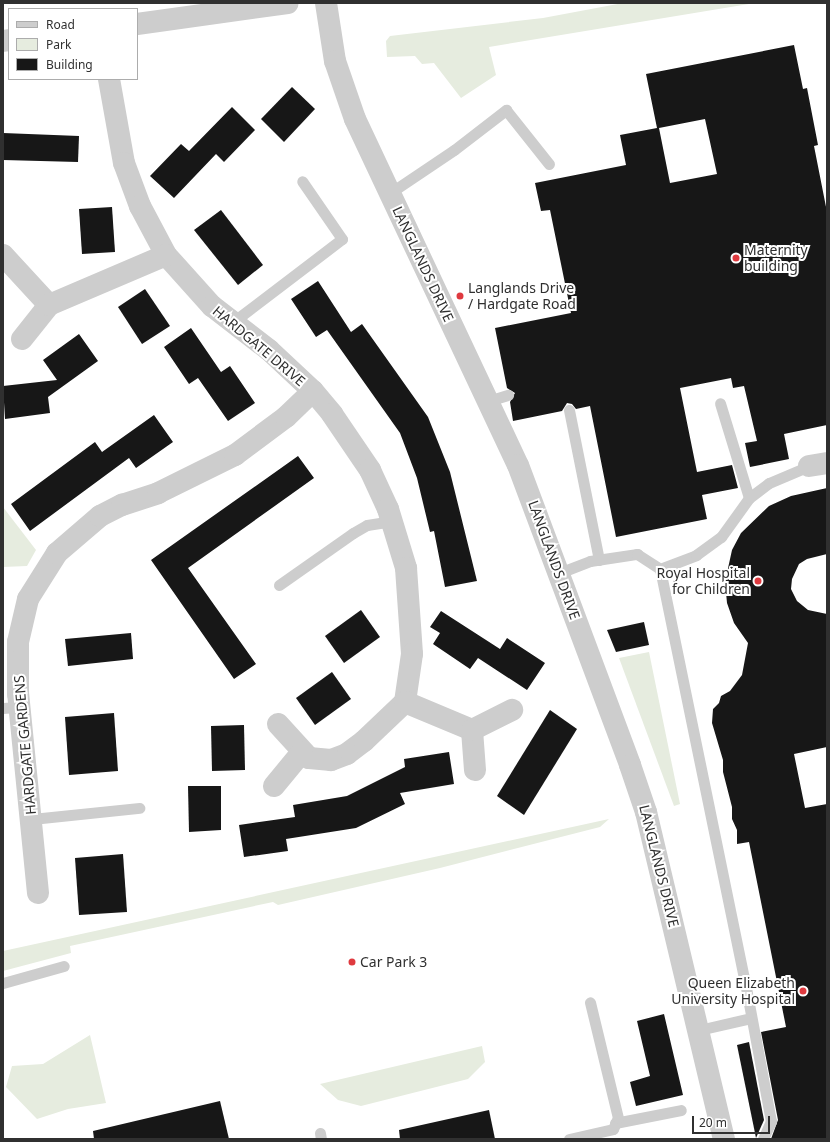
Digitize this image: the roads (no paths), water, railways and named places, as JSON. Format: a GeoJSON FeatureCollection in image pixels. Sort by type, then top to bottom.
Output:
{"type":"FeatureCollection","features":[{"type":"Feature","properties":{"kind":"street"},"geometry":{"type":"LineString","coordinates":[[138,24],[288,3]]}},
{"type":"Feature","properties":{"kind":"street","name":"LANGLANDS DRIVE"},"geometry":{"type":"LineString","coordinates":[[326,3],[335,61],[355,119],[390,193],[498,398],[518,465],[646,812],[724,1139]]}},
{"type":"Feature","properties":{"kind":"street","name":"HARDGATE DRIVE"},"geometry":{"type":"LineString","coordinates":[[109,80],[124,163],[140,206],[166,255],[212,306],[269,350],[313,391],[350,438],[370,470],[391,521],[406,568],[411,612],[412,654],[405,702]]}},
{"type":"Feature","properties":{"kind":"street"},"geometry":{"type":"LineString","coordinates":[[3,255],[49,305]]}},
{"type":"Feature","properties":{"kind":"street"},"geometry":{"type":"LineString","coordinates":[[22,339],[49,305],[166,255]]}},
{"type":"Feature","properties":{"kind":"street","name":"HARDGATE GARDENS"},"geometry":{"type":"LineString","coordinates":[[38,893],[32,819],[11,708],[18,642],[28,599],[57,553],[100,516],[158,493],[236,455],[286,417],[313,391]]}},
{"type":"Feature","properties":{"kind":"street"},"geometry":{"type":"LineString","coordinates":[[278,724],[309,758],[331,760],[347,754],[390,719],[405,702],[472,730],[512,710]]}},
{"type":"Feature","properties":{"kind":"street"},"geometry":{"type":"LineString","coordinates":[[472,730],[475,770]]}},
{"type":"Feature","properties":{"kind":"street"},"geometry":{"type":"LineString","coordinates":[[274,786],[302,752]]}},
{"type":"Feature","properties":{"kind":"lane"},"geometry":{"type":"LineString","coordinates":[[390,193],[454,150],[506,110],[549,164]]}},
{"type":"Feature","properties":{"kind":"lane"},"geometry":{"type":"LineString","coordinates":[[234,322],[342,239],[302,181]]}},
{"type":"Feature","properties":{"kind":"lane"},"geometry":{"type":"LineString","coordinates":[[720,403],[749,498]]}},
{"type":"Feature","properties":{"kind":"lane"},"geometry":{"type":"LineString","coordinates":[[569,410],[599,560]]}},
{"type":"Feature","properties":{"kind":"lane"},"geometry":{"type":"LineString","coordinates":[[660,569],[696,555],[720,537],[749,498],[769,482],[818,465]]}},
{"type":"Feature","properties":{"kind":"lane"},"geometry":{"type":"LineString","coordinates":[[279,586],[353,532],[367,525],[391,521]]}},
{"type":"Feature","properties":{"kind":"lane"},"geometry":{"type":"LineString","coordinates":[[559,573],[599,560],[637,554],[660,569],[751,1018],[770,1121],[763,1139]]}},
{"type":"Feature","properties":{"kind":"lane"},"geometry":{"type":"LineString","coordinates":[[32,819],[139,808]]}},
{"type":"Feature","properties":{"kind":"lane"},"geometry":{"type":"LineString","coordinates":[[3,983],[64,966]]}},
{"type":"Feature","properties":{"kind":"lane"},"geometry":{"type":"LineString","coordinates":[[569,1139],[606,1132],[613,1129],[618,1118],[590,1002]]}},
{"type":"Feature","properties":{"kind":"lane"},"geometry":{"type":"LineString","coordinates":[[699,1030],[751,1018]]}},
{"type":"Feature","properties":{"kind":"lane"},"geometry":{"type":"LineString","coordinates":[[615,1123],[681,1110]]}},
{"type":"Feature","properties":{"kind":"place","name":"Maternity building"},"geometry":{"type":"Point","coordinates":[736,258]}},
{"type":"Feature","properties":{"kind":"place","name":"Langlands Drive / Hardgate Road"},"geometry":{"type":"Point","coordinates":[460,296]}},
{"type":"Feature","properties":{"kind":"place","name":"Royal Hospital for Children"},"geometry":{"type":"Point","coordinates":[758,581]}},
{"type":"Feature","properties":{"kind":"place","name":"Car Park 3"},"geometry":{"type":"Point","coordinates":[352,962]}},
{"type":"Feature","properties":{"kind":"place","name":"Queen Elizabeth University Hospital"},"geometry":{"type":"Point","coordinates":[803,991]}}]}
